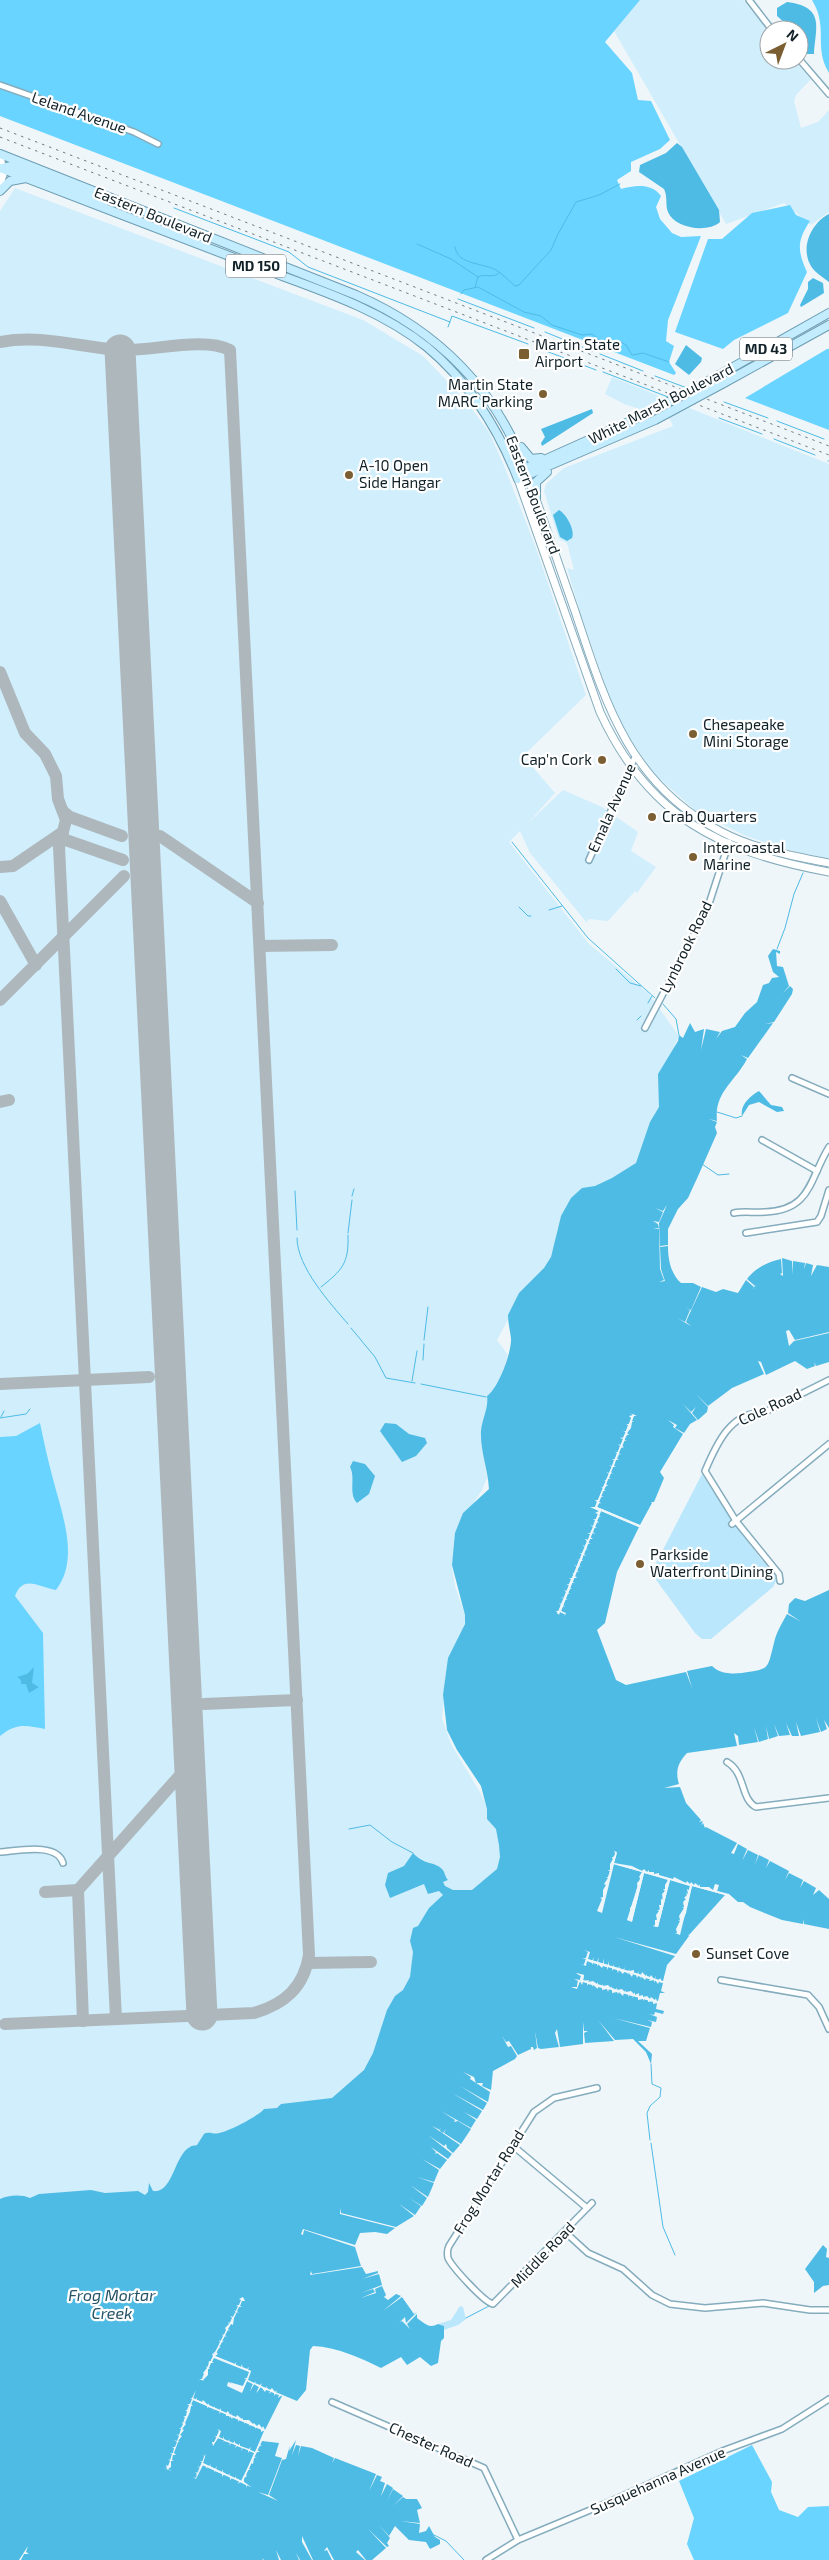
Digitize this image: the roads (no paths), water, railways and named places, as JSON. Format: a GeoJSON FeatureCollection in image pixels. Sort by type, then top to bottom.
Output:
{"type":"FeatureCollection","features":[{"type":"Feature","properties":{"kind":"main road"},"geometry":{"type":"LineString","coordinates":[[0,154],[3,175],[0,184]]}},
{"type":"Feature","properties":{"kind":"main road","name":"Eastern Boulevard"},"geometry":{"type":"LineString","coordinates":[[0,154],[147,214],[356,295],[403,319],[444,349],[467,371],[489,399],[511,435],[536,498],[606,702],[625,742],[635,757],[651,777],[677,803],[698,818],[731,837],[777,852],[829,863]]}},
{"type":"Feature","properties":{"kind":"main road"},"geometry":{"type":"LineString","coordinates":[[1,169],[12,166],[132,211],[147,214]]}},
{"type":"Feature","properties":{"kind":"main road","name":"Eastern Boulevard"},"geometry":{"type":"LineString","coordinates":[[1,169],[332,295],[393,323],[436,355],[472,393],[496,431],[516,476],[598,707],[613,739],[630,764],[648,787],[669,808],[696,828],[728,845],[770,860],[829,872]]}},
{"type":"Feature","properties":{"kind":"main road"},"geometry":{"type":"LineString","coordinates":[[0,191],[10,181],[27,178]]}},
{"type":"Feature","properties":{"kind":"main road","name":"White Marsh Boulevard"},"geometry":{"type":"LineString","coordinates":[[526,472],[580,444],[644,415],[712,379],[829,312]]}},
{"type":"Feature","properties":{"kind":"main road","name":"White Marsh Boulevard"},"geometry":{"type":"LineString","coordinates":[[516,476],[568,459],[655,420],[829,324]]}},
{"type":"Feature","properties":{"kind":"main road"},"geometry":{"type":"LineString","coordinates":[[511,435],[517,439],[525,454],[534,459],[572,444],[580,444]]}},
{"type":"Feature","properties":{"kind":"main road"},"geometry":{"type":"LineString","coordinates":[[536,498],[536,482],[540,476],[562,465],[568,459]]}},
{"type":"Feature","properties":{"kind":"street"},"geometry":{"type":"LineString","coordinates":[[749,0],[764,20]]}},
{"type":"Feature","properties":{"kind":"street"},"geometry":{"type":"LineString","coordinates":[[808,70],[829,94]]}},
{"type":"Feature","properties":{"kind":"street","name":"Leland Avenue"},"geometry":{"type":"LineString","coordinates":[[0,85],[134,132],[158,144]]}},
{"type":"Feature","properties":{"kind":"street","name":"Emala Avenue"},"geometry":{"type":"LineString","coordinates":[[589,860],[630,764],[635,757]]}},
{"type":"Feature","properties":{"kind":"street","name":"Lynbrook Road"},"geometry":{"type":"LineString","coordinates":[[645,1028],[707,910],[731,837]]}},
{"type":"Feature","properties":{"kind":"street"},"geometry":{"type":"LineString","coordinates":[[792,1078],[829,1094]]}},
{"type":"Feature","properties":{"kind":"street"},"geometry":{"type":"LineString","coordinates":[[762,1140],[817,1171]]}},
{"type":"Feature","properties":{"kind":"street"},"geometry":{"type":"LineString","coordinates":[[734,1213],[765,1212],[793,1206],[806,1194],[829,1147]]}},
{"type":"Feature","properties":{"kind":"street"},"geometry":{"type":"LineString","coordinates":[[746,1233],[817,1222],[821,1216],[829,1190]]}},
{"type":"Feature","properties":{"kind":"street","name":"Cole Road"},"geometry":{"type":"LineString","coordinates":[[734,1522],[705,1471],[726,1432],[745,1416],[753,1412],[764,1413],[829,1380]]}},
{"type":"Feature","properties":{"kind":"street"},"geometry":{"type":"LineString","coordinates":[[780,1581],[779,1574],[734,1522],[829,1444]]}},
{"type":"Feature","properties":{"kind":"street"},"geometry":{"type":"LineString","coordinates":[[728,1762],[738,1770],[749,1802],[756,1807],[829,1798]]}},
{"type":"Feature","properties":{"kind":"street"},"geometry":{"type":"LineString","coordinates":[[0,1852],[50,1851],[58,1854],[63,1862]]}},
{"type":"Feature","properties":{"kind":"street"},"geometry":{"type":"LineString","coordinates":[[721,1980],[808,1995],[819,2006],[829,2029]]}},
{"type":"Feature","properties":{"kind":"street","name":"Frog Mortar Road"},"geometry":{"type":"LineString","coordinates":[[492,2304],[485,2300],[452,2265],[447,2252],[530,2117],[545,2103],[561,2096],[597,2088]]}},
{"type":"Feature","properties":{"kind":"street"},"geometry":{"type":"LineString","coordinates":[[512,2146],[588,2208]]}},
{"type":"Feature","properties":{"kind":"street","name":"Middle Road"},"geometry":{"type":"LineString","coordinates":[[492,2304],[592,2204]]}},
{"type":"Feature","properties":{"kind":"street"},"geometry":{"type":"LineString","coordinates":[[565,2232],[588,2253],[623,2269],[652,2295],[670,2304],[700,2308],[763,2303],[810,2310],[829,2310]]}},
{"type":"Feature","properties":{"kind":"street","name":"Susquehanna Avenue"},"geometry":{"type":"LineString","coordinates":[[486,2560],[518,2540],[607,2504],[725,2450],[782,2429],[829,2399]]}},
{"type":"Feature","properties":{"kind":"street","name":"Chester Road"},"geometry":{"type":"LineString","coordinates":[[332,2402],[484,2468],[518,2540]]}},
{"type":"Feature","properties":{"kind":"water"},"geometry":{"type":"Polygon","coordinates":[[[787,2],[808,8],[813,13],[816,19],[814,54],[809,54],[809,20],[782,20],[777,16],[777,8],[787,2]]]}},
{"type":"Feature","properties":{"kind":"water"},"geometry":{"type":"Polygon","coordinates":[[[677,143],[682,147],[719,210],[720,222],[715,225],[692,228],[677,222],[668,212],[664,189],[639,172],[640,165],[666,153],[677,143]]]}},
{"type":"Feature","properties":{"kind":"water"},"geometry":{"type":"Polygon","coordinates":[[[829,214],[829,282],[811,266],[808,259],[807,244],[812,230],[817,223],[829,214]]]}},
{"type":"Feature","properties":{"kind":"water"},"geometry":{"type":"Polygon","coordinates":[[[813,278],[823,283],[824,293],[801,307],[800,305],[808,289],[808,282],[813,278]]]}},
{"type":"Feature","properties":{"kind":"water"},"geometry":{"type":"Polygon","coordinates":[[[686,345],[702,358],[701,362],[689,375],[675,364],[686,345]]]}},
{"type":"Feature","properties":{"kind":"water"},"geometry":{"type":"Polygon","coordinates":[[[592,409],[593,413],[542,446],[541,443],[545,437],[541,429],[592,409]]]}},
{"type":"Feature","properties":{"kind":"water"},"geometry":{"type":"Polygon","coordinates":[[[559,510],[571,527],[573,535],[567,541],[560,537],[553,515],[559,510]]]}},
{"type":"Feature","properties":{"kind":"water","name":"Frog Mortar Creek"},"geometry":{"type":"Polygon","coordinates":[[[773,949],[780,951],[780,954],[776,952],[777,966],[783,967],[789,986],[783,993],[790,986],[793,989],[792,994],[774,1022],[765,1024],[773,1023],[748,1058],[741,1055],[747,1059],[722,1095],[717,1111],[717,1121],[709,1119],[717,1122],[715,1127],[717,1133],[688,1198],[678,1209],[668,1229],[668,1245],[660,1246],[659,1223],[667,1205],[663,1211],[655,1208],[663,1212],[659,1222],[653,1221],[658,1224],[659,1228],[653,1229],[659,1229],[660,1269],[664,1280],[659,1282],[665,1281],[661,1269],[660,1247],[668,1246],[671,1266],[681,1283],[693,1283],[701,1287],[691,1310],[686,1308],[690,1310],[685,1322],[677,1318],[691,1326],[686,1322],[702,1287],[716,1292],[723,1289],[738,1293],[746,1280],[754,1287],[753,1289],[755,1286],[747,1279],[767,1264],[781,1259],[782,1273],[780,1274],[783,1276],[782,1258],[792,1261],[792,1275],[793,1261],[805,1263],[804,1269],[806,1263],[813,1265],[811,1276],[817,1265],[829,1267],[829,1332],[795,1340],[789,1330],[786,1331],[789,1346],[794,1341],[829,1333],[829,1362],[816,1366],[814,1362],[815,1366],[807,1369],[795,1361],[766,1375],[761,1362],[758,1361],[764,1374],[732,1388],[708,1406],[695,1393],[708,1407],[707,1412],[698,1420],[692,1413],[696,1407],[691,1412],[683,1404],[697,1420],[690,1424],[684,1433],[675,1428],[677,1425],[668,1420],[674,1425],[673,1427],[683,1434],[660,1472],[664,1478],[654,1502],[651,1502],[640,1525],[597,1507],[601,1503],[599,1502],[621,1447],[624,1448],[622,1447],[634,1415],[636,1416],[633,1414],[623,1438],[620,1437],[623,1439],[595,1507],[591,1507],[599,1511],[588,1540],[585,1539],[587,1541],[557,1614],[560,1612],[566,1615],[561,1611],[597,1522],[599,1523],[597,1521],[601,1511],[639,1527],[617,1572],[605,1623],[597,1630],[616,1680],[626,1685],[686,1672],[692,1688],[687,1671],[712,1666],[719,1671],[730,1673],[763,1669],[768,1663],[779,1628],[787,1614],[800,1621],[788,1613],[789,1604],[795,1598],[805,1601],[829,1590],[829,1728],[824,1720],[827,1729],[821,1732],[816,1718],[820,1732],[801,1736],[796,1722],[799,1736],[792,1736],[786,1723],[790,1735],[779,1736],[774,1724],[778,1736],[769,1739],[766,1726],[768,1739],[759,1742],[754,1727],[758,1742],[739,1745],[738,1736],[734,1733],[737,1746],[687,1753],[678,1767],[679,1784],[664,1788],[680,1787],[686,1803],[701,1820],[699,1822],[703,1821],[701,1825],[703,1823],[705,1828],[737,1843],[731,1853],[734,1854],[738,1844],[747,1849],[742,1861],[748,1850],[758,1855],[755,1864],[759,1855],[769,1860],[766,1868],[770,1861],[789,1871],[785,1880],[789,1873],[803,1880],[800,1888],[804,1881],[816,1888],[813,1895],[819,1890],[829,1899],[829,1929],[804,1924],[804,1919],[803,1924],[782,1920],[750,1907],[743,1902],[738,1902],[729,1894],[717,1891],[718,1885],[715,1885],[714,1891],[614,1863],[617,1853],[612,1858],[610,1870],[608,1870],[610,1871],[599,1911],[601,1912],[613,1864],[642,1872],[627,1920],[632,1921],[644,1873],[668,1879],[655,1926],[653,1926],[658,1927],[670,1880],[690,1886],[677,1934],[686,1913],[692,1886],[725,1895],[688,1934],[689,1936],[676,1954],[614,1937],[675,1956],[667,1965],[663,1981],[588,1959],[588,1952],[584,1965],[587,1961],[607,1967],[607,1969],[608,1967],[663,1983],[661,1991],[665,1993],[660,1993],[658,2001],[583,1980],[584,1975],[576,1973],[581,1976],[580,1980],[577,1987],[571,1987],[577,1988],[580,1981],[657,2003],[656,2009],[664,2011],[663,2014],[655,2012],[654,2015],[649,2014],[657,2017],[656,2022],[647,2020],[652,2022],[651,2027],[613,2018],[650,2028],[646,2041],[638,2041],[652,2054],[651,2064],[646,2052],[633,2039],[615,2040],[598,2020],[614,2041],[585,2043],[584,2033],[588,2031],[584,2031],[583,2022],[583,2044],[560,2047],[557,2029],[555,2033],[559,2047],[541,2049],[538,2048],[535,2031],[537,2048],[534,2050],[531,2047],[531,2049],[518,2055],[509,2041],[506,2042],[502,2036],[508,2047],[511,2046],[517,2056],[493,2071],[491,2090],[482,2086],[483,2083],[476,2083],[490,2092],[488,2102],[460,2086],[487,2103],[483,2110],[452,2093],[482,2111],[477,2119],[464,2112],[476,2120],[471,2128],[441,2111],[455,2120],[454,2122],[458,2121],[471,2129],[461,2144],[444,2133],[446,2129],[443,2133],[440,2131],[441,2127],[440,2130],[432,2126],[460,2145],[453,2153],[447,2148],[446,2144],[444,2146],[428,2135],[452,2154],[448,2159],[431,2147],[436,2152],[435,2154],[437,2153],[447,2160],[440,2169],[422,2159],[439,2170],[434,2182],[417,2177],[434,2183],[428,2197],[410,2185],[427,2198],[422,2206],[409,2198],[421,2206],[415,2215],[399,2204],[414,2216],[396,2227],[341,2213],[340,2208],[340,2214],[395,2228],[387,2234],[375,2232],[360,2233],[355,2245],[303,2229],[301,2234],[303,2235],[304,2230],[355,2247],[361,2266],[312,2274],[311,2271],[310,2275],[362,2267],[366,2274],[378,2271],[378,2273],[362,2279],[379,2274],[382,2285],[361,2293],[373,2289],[375,2292],[361,2298],[376,2293],[375,2289],[382,2286],[386,2295],[384,2297],[388,2300],[396,2294],[401,2296],[383,2311],[402,2297],[414,2314],[417,2312],[406,2323],[405,2317],[399,2323],[402,2321],[410,2329],[407,2324],[417,2314],[417,2318],[427,2325],[438,2324],[444,2326],[444,2338],[441,2341],[438,2363],[431,2366],[420,2357],[407,2365],[401,2357],[381,2368],[340,2351],[313,2346],[310,2350],[306,2390],[297,2401],[247,2380],[251,2371],[242,2367],[243,2365],[241,2367],[215,2356],[243,2297],[201,2380],[214,2357],[250,2372],[243,2386],[229,2382],[242,2392],[247,2381],[253,2384],[250,2391],[254,2384],[259,2387],[257,2393],[260,2387],[282,2396],[265,2430],[193,2398],[167,2470],[193,2400],[264,2431],[255,2452],[218,2437],[219,2431],[213,2445],[218,2438],[255,2453],[241,2481],[203,2463],[206,2453],[195,2478],[202,2465],[251,2487],[244,2482],[244,2479],[262,2441],[279,2443],[275,2456],[282,2458],[268,2495],[258,2492],[278,2501],[269,2495],[282,2460],[286,2459],[290,2445],[289,2451],[296,2440],[292,2455],[296,2445],[300,2446],[298,2456],[301,2446],[312,2448],[334,2458],[332,2463],[335,2458],[376,2474],[369,2491],[377,2475],[382,2477],[380,2481],[385,2483],[381,2496],[387,2484],[393,2488],[387,2501],[393,2489],[403,2496],[393,2506],[403,2497],[406,2499],[417,2499],[422,2508],[417,2510],[420,2523],[400,2521],[420,2524],[419,2533],[426,2531],[429,2526],[435,2537],[440,2540],[440,2544],[430,2549],[426,2542],[409,2540],[395,2526],[389,2536],[379,2525],[390,2538],[387,2543],[389,2546],[387,2547],[368,2529],[386,2548],[372,2560],[366,2560],[358,2550],[356,2552],[365,2560],[334,2560],[327,2547],[324,2551],[327,2550],[332,2560],[313,2560],[302,2536],[302,2542],[312,2560],[300,2560],[296,2553],[299,2560],[281,2560],[276,2550],[279,2560],[264,2560],[262,2558],[263,2560],[21,2560],[24,2554],[29,2554],[26,2552],[28,2546],[19,2560],[0,2560],[0,2199],[11,2196],[30,2198],[39,2194],[91,2190],[105,2193],[138,2191],[145,2195],[148,2192],[149,2183],[153,2191],[165,2187],[185,2151],[191,2146],[197,2145],[204,2134],[229,2130],[264,2109],[277,2108],[281,2104],[332,2098],[364,2070],[373,2053],[387,2010],[395,1996],[403,1990],[410,1977],[413,1952],[410,1941],[413,1928],[418,1926],[429,1908],[443,1895],[439,1891],[428,1894],[424,1884],[390,1898],[385,1885],[388,1873],[404,1866],[413,1853],[421,1860],[442,1869],[448,1880],[443,1882],[445,1886],[453,1890],[472,1890],[497,1869],[500,1857],[496,1829],[487,1819],[487,1809],[481,1786],[457,1750],[447,1730],[443,1695],[448,1658],[465,1624],[465,1615],[452,1565],[455,1533],[463,1513],[489,1489],[481,1431],[487,1396],[496,1386],[504,1370],[511,1344],[508,1315],[519,1293],[544,1268],[551,1257],[561,1216],[571,1198],[582,1188],[595,1186],[636,1163],[650,1122],[659,1107],[658,1074],[678,1041],[679,1035],[683,1038],[690,1023],[695,1032],[704,1029],[701,1050],[706,1029],[720,1032],[716,1039],[722,1031],[735,1027],[745,1013],[757,1002],[763,985],[769,983],[772,978],[779,977],[773,972],[768,956],[773,949]],[[463,2072],[471,2077],[470,2079],[476,2083],[474,2077],[463,2072]]]}},
{"type":"Feature","properties":{"kind":"water"},"geometry":{"type":"Polygon","coordinates":[[[759,1091],[771,1105],[782,1107],[784,1111],[777,1112],[759,1102],[749,1105],[742,1116],[746,1101],[759,1091]]]}},
{"type":"Feature","properties":{"kind":"water"},"geometry":{"type":"Polygon","coordinates":[[[385,1423],[396,1424],[409,1434],[425,1438],[427,1443],[416,1456],[402,1462],[380,1431],[385,1423]]]}},
{"type":"Feature","properties":{"kind":"water"},"geometry":{"type":"Polygon","coordinates":[[[353,1461],[365,1464],[375,1476],[369,1494],[357,1503],[352,1490],[352,1471],[350,1467],[353,1461]]]}},
{"type":"Feature","properties":{"kind":"water"},"geometry":{"type":"Polygon","coordinates":[[[34,1667],[32,1683],[39,1687],[29,1693],[26,1684],[21,1684],[21,1680],[17,1677],[27,1674],[34,1667]]]}},
{"type":"Feature","properties":{"kind":"water"},"geometry":{"type":"Polygon","coordinates":[[[823,2245],[827,2249],[826,2257],[829,2258],[829,2285],[823,2286],[814,2293],[814,2282],[805,2269],[823,2245]]]}},
{"type":"Feature","properties":{"kind":"waterway"},"geometry":{"type":"LineString","coordinates":[[455,247],[457,253],[466,260],[496,270],[515,286],[519,285],[551,250],[576,202],[599,195],[620,184]]}},
{"type":"Feature","properties":{"kind":"waterway"},"geometry":{"type":"LineString","coordinates":[[174,208],[289,252],[308,267],[450,322]]}},
{"type":"Feature","properties":{"kind":"waterway"},"geometry":{"type":"LineString","coordinates":[[417,244],[451,259],[478,277],[494,276],[499,273]]}},
{"type":"Feature","properties":{"kind":"waterway"},"geometry":{"type":"LineString","coordinates":[[475,287],[478,277]]}},
{"type":"Feature","properties":{"kind":"waterway"},"geometry":{"type":"LineString","coordinates":[[461,294],[464,290],[478,287],[524,312],[541,316],[552,325],[582,335],[592,334],[607,346],[621,342],[626,345],[632,355],[643,353],[669,362]]}},
{"type":"Feature","properties":{"kind":"waterway"},"geometry":{"type":"LineString","coordinates":[[458,299],[534,328]]}},
{"type":"Feature","properties":{"kind":"waterway"},"geometry":{"type":"LineString","coordinates":[[448,327],[452,316],[528,344]]}},
{"type":"Feature","properties":{"kind":"waterway"},"geometry":{"type":"LineString","coordinates":[[545,332],[592,351]]}},
{"type":"Feature","properties":{"kind":"waterway"},"geometry":{"type":"LineString","coordinates":[[538,348],[596,370]]}},
{"type":"Feature","properties":{"kind":"waterway"},"geometry":{"type":"LineString","coordinates":[[600,354],[643,371]]}},
{"type":"Feature","properties":{"kind":"waterway"},"geometry":{"type":"LineString","coordinates":[[603,372],[668,397]]}},
{"type":"Feature","properties":{"kind":"waterway"},"geometry":{"type":"LineString","coordinates":[[655,376],[687,388]]}},
{"type":"Feature","properties":{"kind":"waterway"},"geometry":{"type":"LineString","coordinates":[[724,402],[768,418]]}},
{"type":"Feature","properties":{"kind":"waterway"},"geometry":{"type":"LineString","coordinates":[[719,418],[762,434]]}},
{"type":"Feature","properties":{"kind":"waterway"},"geometry":{"type":"LineString","coordinates":[[777,421],[824,439]]}},
{"type":"Feature","properties":{"kind":"waterway"},"geometry":{"type":"LineString","coordinates":[[774,439],[815,455]]}},
{"type":"Feature","properties":{"kind":"waterway"},"geometry":{"type":"LineString","coordinates":[[512,842],[588,938],[655,998]]}},
{"type":"Feature","properties":{"kind":"waterway","name":"Frog Mortar Creek"},"geometry":{"type":"LineString","coordinates":[[777,949],[794,894],[803,873]]}},
{"type":"Feature","properties":{"kind":"waterway"},"geometry":{"type":"LineString","coordinates":[[549,910],[562,906]]}},
{"type":"Feature","properties":{"kind":"waterway"},"geometry":{"type":"LineString","coordinates":[[519,907],[528,916],[531,916]]}},
{"type":"Feature","properties":{"kind":"waterway"},"geometry":{"type":"LineString","coordinates":[[616,969],[630,983],[641,986]]}},
{"type":"Feature","properties":{"kind":"waterway"},"geometry":{"type":"LineString","coordinates":[[648,1003],[652,996]]}},
{"type":"Feature","properties":{"kind":"waterway","name":"Frog Mortar Creek"},"geometry":{"type":"LineString","coordinates":[[663,1004],[676,1019],[679,1035]]}},
{"type":"Feature","properties":{"kind":"waterway"},"geometry":{"type":"LineString","coordinates":[[637,1020],[641,1016]]}},
{"type":"Feature","properties":{"kind":"waterway"},"geometry":{"type":"LineString","coordinates":[[717,1112],[736,1118],[742,1116]]}},
{"type":"Feature","properties":{"kind":"waterway"},"geometry":{"type":"LineString","coordinates":[[702,1164],[718,1175],[729,1174]]}},
{"type":"Feature","properties":{"kind":"waterway"},"geometry":{"type":"LineString","coordinates":[[352,1196],[354,1189]]}},
{"type":"Feature","properties":{"kind":"waterway"},"geometry":{"type":"LineString","coordinates":[[295,1191],[297,1230]]}},
{"type":"Feature","properties":{"kind":"waterway"},"geometry":{"type":"LineString","coordinates":[[348,1233],[352,1200]]}},
{"type":"Feature","properties":{"kind":"waterway"},"geometry":{"type":"LineString","coordinates":[[321,1287],[343,1266],[347,1253],[348,1235]]}},
{"type":"Feature","properties":{"kind":"waterway"},"geometry":{"type":"LineString","coordinates":[[297,1238],[298,1249],[308,1272],[348,1324]]}},
{"type":"Feature","properties":{"kind":"waterway"},"geometry":{"type":"LineString","coordinates":[[424,1340],[428,1307]]}},
{"type":"Feature","properties":{"kind":"waterway"},"geometry":{"type":"LineString","coordinates":[[351,1328],[375,1357],[386,1378],[415,1383]]}},
{"type":"Feature","properties":{"kind":"waterway"},"geometry":{"type":"LineString","coordinates":[[423,1360],[424,1344]]}},
{"type":"Feature","properties":{"kind":"waterway"},"geometry":{"type":"LineString","coordinates":[[412,1381],[417,1351]]}},
{"type":"Feature","properties":{"kind":"waterway"},"geometry":{"type":"LineString","coordinates":[[421,1384],[486,1397]]}},
{"type":"Feature","properties":{"kind":"waterway"},"geometry":{"type":"LineString","coordinates":[[0,1418],[26,1414],[30,1409]]}},
{"type":"Feature","properties":{"kind":"waterway"},"geometry":{"type":"LineString","coordinates":[[1,1417],[4,1411]]}},
{"type":"Feature","properties":{"kind":"waterway","name":"Frog Mortar Creek"},"geometry":{"type":"LineString","coordinates":[[349,1829],[370,1825],[392,1842],[413,1853]]}},
{"type":"Feature","properties":{"kind":"waterway","name":"Frog Mortar Creek"},"geometry":{"type":"LineString","coordinates":[[650,2140],[647,2113],[650,2106],[660,2097],[661,2088],[652,2084],[651,2064]]}},
{"type":"Feature","properties":{"kind":"waterway","name":"Frog Mortar Creek"},"geometry":{"type":"LineString","coordinates":[[651,2143],[663,2227],[675,2255]]}},
{"type":"Feature","properties":{"kind":"waterway"},"geometry":{"type":"LineString","coordinates":[[466,2318],[489,2306]]}},
{"type":"Feature","properties":{"kind":"waterway","name":"Frog Mortar Creek"},"geometry":{"type":"LineString","coordinates":[[434,2535],[446,2541],[464,2560]]}},
{"type":"Feature","properties":{"kind":"railway"},"geometry":{"type":"LineString","coordinates":[[0,128],[829,446]]}},
{"type":"Feature","properties":{"kind":"railway"},"geometry":{"type":"LineString","coordinates":[[0,137],[829,455]]}},
{"type":"Feature","properties":{"kind":"place","name":"Martin State Airport"},"geometry":{"type":"Point","coordinates":[524,354]}},
{"type":"Feature","properties":{"kind":"place","name":"Martin State MARC Parking"},"geometry":{"type":"Point","coordinates":[543,394]}},
{"type":"Feature","properties":{"kind":"place","name":"A-10 Open Side Hangar"},"geometry":{"type":"Point","coordinates":[349,475]}},
{"type":"Feature","properties":{"kind":"place","name":"Chesapeake Mini Storage"},"geometry":{"type":"Point","coordinates":[693,734]}},
{"type":"Feature","properties":{"kind":"place","name":"Cap'n Cork"},"geometry":{"type":"Point","coordinates":[602,760]}},
{"type":"Feature","properties":{"kind":"place","name":"Crab Quarters"},"geometry":{"type":"Point","coordinates":[652,817]}},
{"type":"Feature","properties":{"kind":"place","name":"Intercoastal Marine"},"geometry":{"type":"Point","coordinates":[693,857]}},
{"type":"Feature","properties":{"kind":"place","name":"Parkside Waterfront Dining"},"geometry":{"type":"Point","coordinates":[640,1564]}},
{"type":"Feature","properties":{"kind":"place","name":"Sunset Cove"},"geometry":{"type":"Point","coordinates":[696,1954]}}]}
